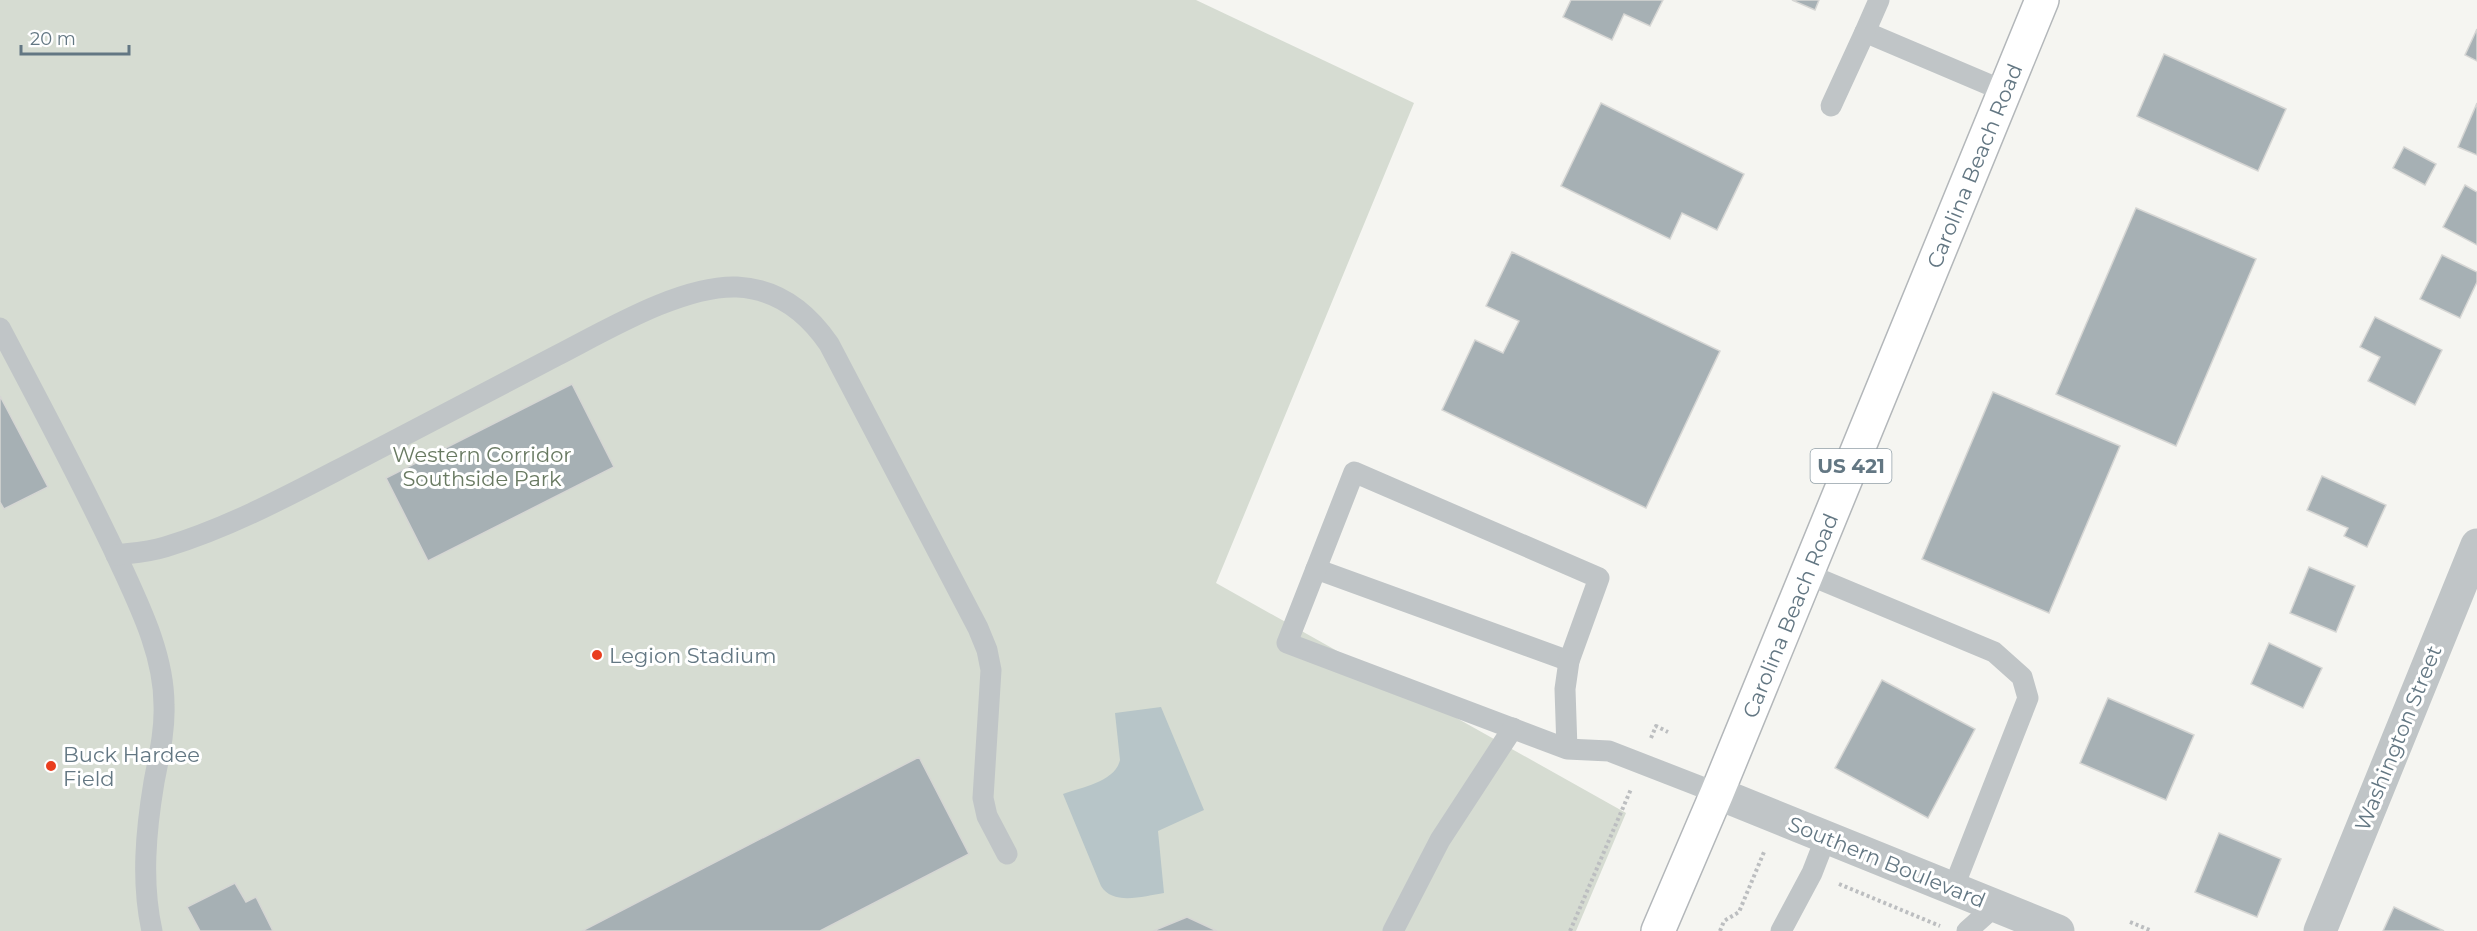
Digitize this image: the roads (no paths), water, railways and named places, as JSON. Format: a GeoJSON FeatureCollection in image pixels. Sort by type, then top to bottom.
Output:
{"type":"FeatureCollection","features":[{"type":"Feature","properties":{"kind":"highway","name":"Carolina Beach Road"},"geometry":{"type":"LineString","coordinates":[[1660,930],[2042,0]]}},
{"type":"Feature","properties":{"kind":"street","name":"Washington Street"},"geometry":{"type":"LineString","coordinates":[[2320,931],[2477,545]]}},
{"type":"Feature","properties":{"kind":"street","name":"Southern Boulevard"},"geometry":{"type":"LineString","coordinates":[[1717,793],[2058,931]]}},
{"type":"Feature","properties":{"kind":"lane"},"geometry":{"type":"LineString","coordinates":[[1831,106],[1879,0]]}},
{"type":"Feature","properties":{"kind":"lane"},"geometry":{"type":"LineString","coordinates":[[1865,32],[2004,91]]}},
{"type":"Feature","properties":{"kind":"lane"},"geometry":{"type":"LineString","coordinates":[[116,555],[164,548],[212,530],[325,476],[605,331],[684,295],[710,289],[737,287],[764,291],[789,302],[814,322],[829,344],[978,628],[987,650],[990,670],[983,798],[987,816],[1007,854]]}},
{"type":"Feature","properties":{"kind":"lane"},"geometry":{"type":"LineString","coordinates":[[0,328],[116,555],[146,621],[159,666],[165,704],[161,749],[148,820],[145,872],[152,931]]}},
{"type":"Feature","properties":{"kind":"lane"},"geometry":{"type":"LineString","coordinates":[[1567,749],[1565,689],[1569,661],[1599,579],[1354,472],[1287,643],[1567,749],[1609,751],[1717,793]]}},
{"type":"Feature","properties":{"kind":"lane"},"geometry":{"type":"LineString","coordinates":[[1316,569],[1569,661]]}},
{"type":"Feature","properties":{"kind":"lane"},"geometry":{"type":"LineString","coordinates":[[1807,574],[1994,652],[2022,677],[2028,698],[1953,889]]}},
{"type":"Feature","properties":{"kind":"lane"},"geometry":{"type":"LineString","coordinates":[[1393,931],[1440,840],[1513,728]]}},
{"type":"Feature","properties":{"kind":"lane"},"geometry":{"type":"LineString","coordinates":[[1781,931],[1812,873],[1826,837]]}},
{"type":"Feature","properties":{"kind":"lane"},"geometry":{"type":"LineString","coordinates":[[1967,931],[1995,906]]}},
{"type":"Feature","properties":{"kind":"place","name":"Legion Stadium"},"geometry":{"type":"Point","coordinates":[597,655]}},
{"type":"Feature","properties":{"kind":"place","name":"Buck Hardee Field"},"geometry":{"type":"Point","coordinates":[51,766]}},
{"type":"Feature","properties":{"kind":"park label","name":"Western Corridor Southside Park"},"geometry":{"type":"Point","coordinates":[482,466]}}]}
